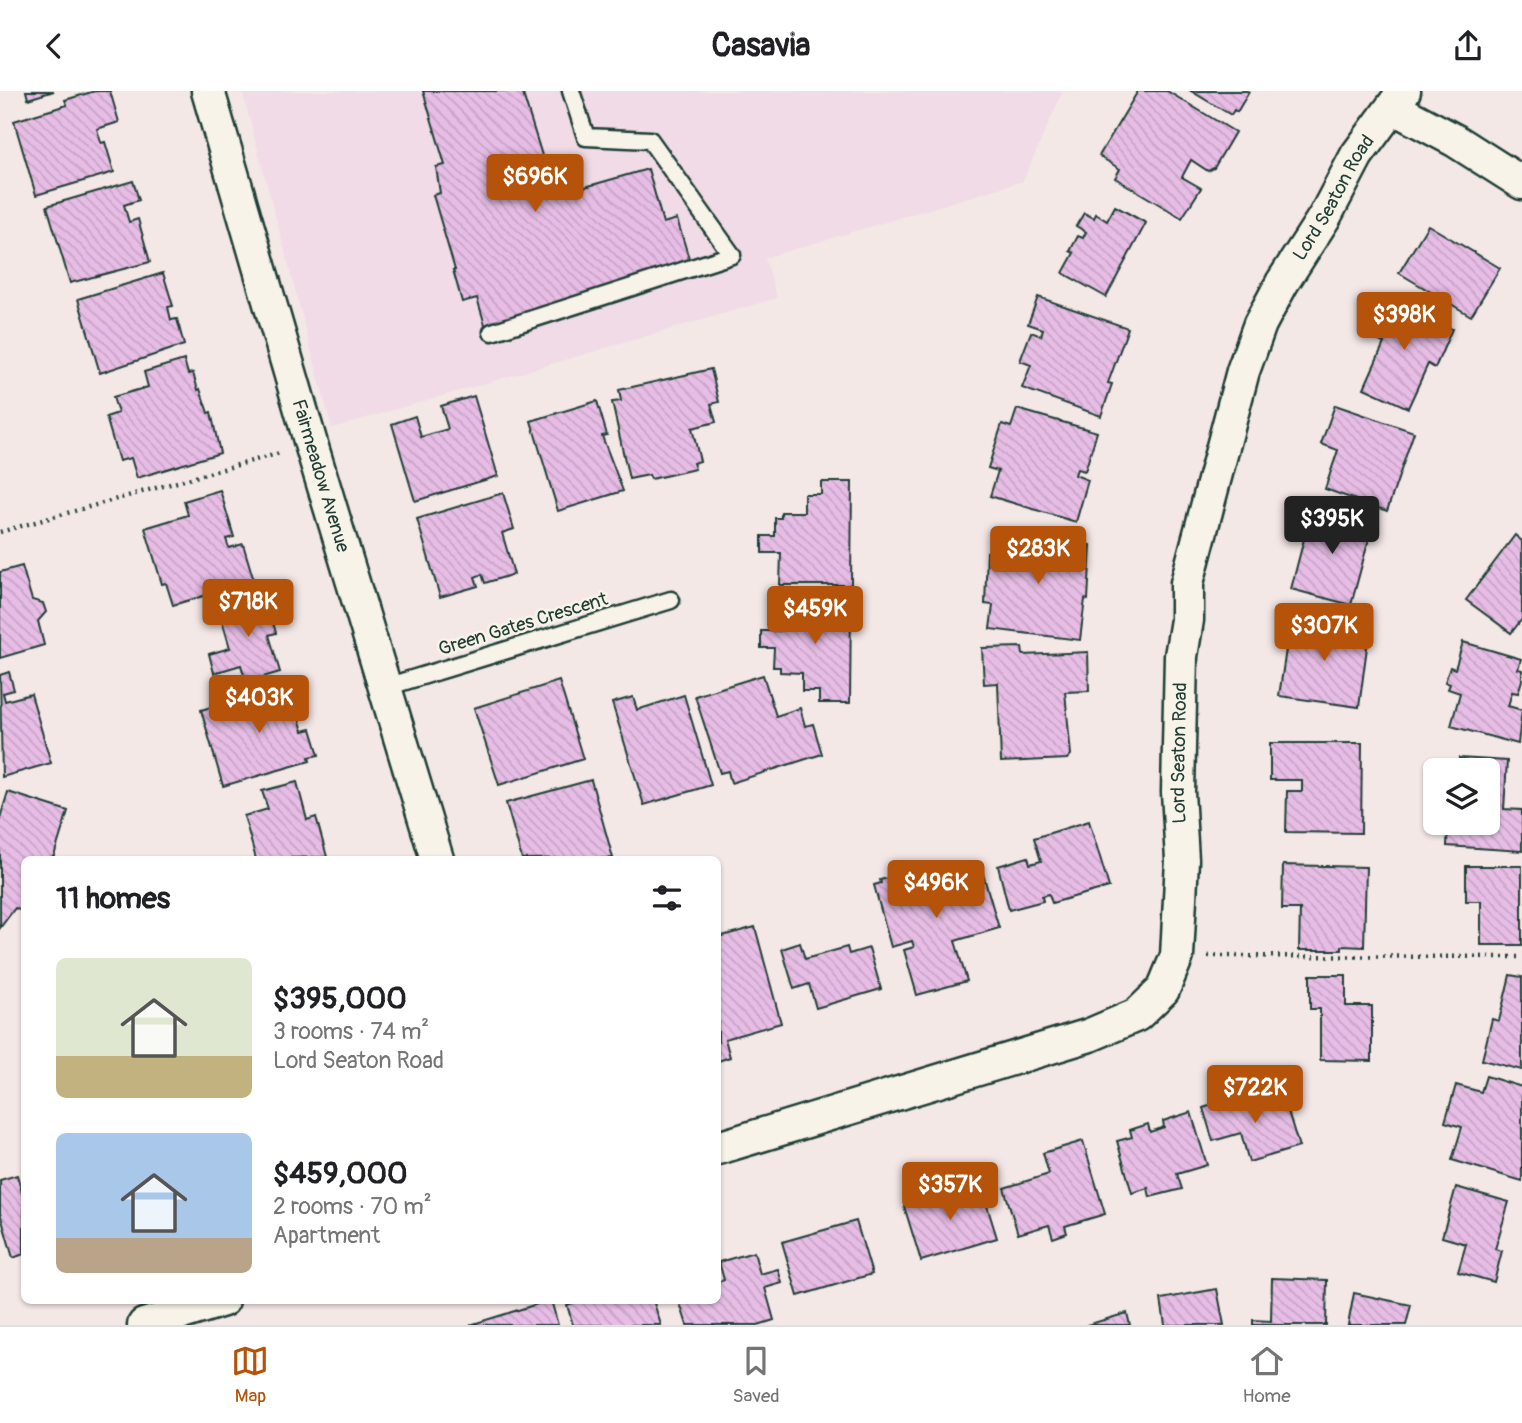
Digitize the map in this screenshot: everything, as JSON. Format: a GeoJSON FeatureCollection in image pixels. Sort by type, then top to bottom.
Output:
{"type":"FeatureCollection","features":[{"type":"Feature","properties":{"kind":"street","name":"Fairmeadow Avenue"},"geometry":{"type":"LineString","coordinates":[[208,91],[311,444],[437,856]]}},
{"type":"Feature","properties":{"kind":"street"},"geometry":{"type":"LineString","coordinates":[[1399,100],[1456,141],[1522,183]]}},
{"type":"Feature","properties":{"kind":"street","name":"Lord Seaton Road"},"geometry":{"type":"LineString","coordinates":[[721,1147],[1090,1035],[1137,1015],[1164,990],[1177,956],[1182,860],[1178,792],[1181,656],[1193,552],[1243,371],[1260,324],[1357,155],[1399,100]]}},
{"type":"Feature","properties":{"kind":"street"},"geometry":{"type":"LineString","coordinates":[[144,1325],[210,1304]]}},
{"type":"Feature","properties":{"kind":"lane"},"geometry":{"type":"LineString","coordinates":[[492,332],[732,255],[650,140],[586,137],[571,91]]}},
{"type":"Feature","properties":{"kind":"lane","name":"Green Gates Crescent"},"geometry":{"type":"LineString","coordinates":[[386,687],[671,600]]}},
{"type":"Feature","properties":{"kind":"path"},"geometry":{"type":"LineString","coordinates":[[0,532],[311,444]]}},
{"type":"Feature","properties":{"kind":"path"},"geometry":{"type":"LineString","coordinates":[[1177,956],[1522,957]]}},
{"type":"Feature","properties":{"kind":"shaded area"},"geometry":{"type":"Polygon","coordinates":[[[242,91],[1063,91],[1023,181],[765,258],[777,298],[332,428],[242,91]]]}},
{"type":"Feature","properties":{"kind":"building"},"geometry":{"type":"Polygon","coordinates":[[[26,91],[54,91],[28,99],[26,91]]]}},
{"type":"Feature","properties":{"kind":"building"},"geometry":{"type":"Polygon","coordinates":[[[95,91],[110,91],[119,122],[97,129],[101,143],[105,142],[114,172],[36,195],[14,121],[67,105],[65,100],[95,91]]]}},
{"type":"Feature","properties":{"kind":"building"},"geometry":{"type":"Polygon","coordinates":[[[423,91],[522,91],[553,191],[576,184],[578,189],[648,169],[663,223],[677,219],[690,262],[547,305],[549,309],[486,328],[477,298],[462,302],[433,195],[440,193],[436,167],[445,165],[423,91]]]}},
{"type":"Feature","properties":{"kind":"building"},"geometry":{"type":"Polygon","coordinates":[[[1138,91],[1167,91],[1235,132],[1214,168],[1208,171],[1191,160],[1182,177],[1201,188],[1182,218],[1115,178],[1120,169],[1099,156],[1138,91]]]}},
{"type":"Feature","properties":{"kind":"building"},"geometry":{"type":"Polygon","coordinates":[[[1191,91],[1249,92],[1237,112],[1234,110],[1231,115],[1191,91]]]}},
{"type":"Feature","properties":{"kind":"building"},"geometry":{"type":"Polygon","coordinates":[[[133,181],[139,200],[124,205],[129,222],[138,219],[150,262],[70,283],[47,206],[133,181]]]}},
{"type":"Feature","properties":{"kind":"building"},"geometry":{"type":"Polygon","coordinates":[[[1115,206],[1146,223],[1106,297],[1063,273],[1074,253],[1070,251],[1078,236],[1083,238],[1086,232],[1076,226],[1084,213],[1094,218],[1096,214],[1107,221],[1115,206]]]}},
{"type":"Feature","properties":{"kind":"building"},"geometry":{"type":"Polygon","coordinates":[[[1428,225],[1500,268],[1471,316],[1399,273],[1428,225]]]}},
{"type":"Feature","properties":{"kind":"building"},"geometry":{"type":"Polygon","coordinates":[[[163,273],[173,306],[168,307],[171,320],[177,319],[184,345],[100,373],[78,299],[163,273]]]}},
{"type":"Feature","properties":{"kind":"building"},"geometry":{"type":"Polygon","coordinates":[[[1038,297],[1128,328],[1108,383],[1112,384],[1101,416],[1022,388],[1031,365],[1020,361],[1031,332],[1041,336],[1043,329],[1028,324],[1038,297]]]}},
{"type":"Feature","properties":{"kind":"building"},"geometry":{"type":"Polygon","coordinates":[[[1383,299],[1452,329],[1435,368],[1428,364],[1408,408],[1364,388],[1384,343],[1367,336],[1383,299]]]}},
{"type":"Feature","properties":{"kind":"building"},"geometry":{"type":"Polygon","coordinates":[[[184,360],[188,374],[193,373],[208,413],[211,412],[220,453],[137,478],[131,458],[119,461],[106,417],[118,413],[113,397],[148,387],[144,372],[184,360]]]}},
{"type":"Feature","properties":{"kind":"building"},"geometry":{"type":"Polygon","coordinates":[[[711,369],[719,402],[711,404],[716,422],[692,428],[700,461],[693,463],[695,469],[651,479],[649,475],[629,479],[612,402],[621,401],[619,390],[711,369]]]}},
{"type":"Feature","properties":{"kind":"building"},"geometry":{"type":"Polygon","coordinates":[[[474,396],[498,476],[415,501],[392,424],[415,416],[421,437],[448,429],[441,406],[474,396]]]}},
{"type":"Feature","properties":{"kind":"building"},"geometry":{"type":"Polygon","coordinates":[[[597,401],[607,435],[602,436],[623,491],[558,511],[531,421],[597,401]]]}},
{"type":"Feature","properties":{"kind":"building"},"geometry":{"type":"Polygon","coordinates":[[[1335,405],[1414,432],[1387,511],[1325,489],[1338,450],[1321,444],[1335,405]]]}},
{"type":"Feature","properties":{"kind":"building"},"geometry":{"type":"Polygon","coordinates":[[[1017,409],[1097,432],[1085,471],[1077,469],[1075,475],[1088,480],[1076,522],[990,496],[998,471],[988,468],[1002,424],[1011,427],[1017,409]]]}},
{"type":"Feature","properties":{"kind":"building"},"geometry":{"type":"Polygon","coordinates":[[[821,482],[852,482],[851,585],[780,585],[781,553],[762,553],[762,536],[775,536],[775,518],[781,518],[781,512],[804,512],[804,494],[821,494],[821,482]]]}},
{"type":"Feature","properties":{"kind":"building"},"geometry":{"type":"Polygon","coordinates":[[[220,490],[234,537],[226,539],[229,548],[243,544],[254,581],[173,605],[166,583],[162,584],[145,528],[188,515],[184,501],[220,490]]]}},
{"type":"Feature","properties":{"kind":"building"},"geometry":{"type":"Polygon","coordinates":[[[503,493],[514,529],[502,533],[514,574],[485,583],[482,574],[475,577],[478,586],[440,597],[417,519],[503,493]]]}},
{"type":"Feature","properties":{"kind":"building"},"geometry":{"type":"Polygon","coordinates":[[[1312,508],[1373,524],[1351,605],[1291,589],[1312,508]]]}},
{"type":"Feature","properties":{"kind":"building"},"geometry":{"type":"Polygon","coordinates":[[[1005,531],[1091,545],[1088,600],[1085,599],[1080,640],[990,629],[993,605],[985,604],[987,552],[1002,554],[1005,531]]]}},
{"type":"Feature","properties":{"kind":"building"},"geometry":{"type":"Polygon","coordinates":[[[1515,535],[1522,541],[1522,619],[1511,633],[1466,600],[1515,535]]]}},
{"type":"Feature","properties":{"kind":"building"},"geometry":{"type":"Polygon","coordinates":[[[22,566],[32,600],[43,603],[46,612],[38,621],[44,645],[0,658],[0,572],[22,566]]]}},
{"type":"Feature","properties":{"kind":"building"},"geometry":{"type":"Polygon","coordinates":[[[265,593],[276,633],[269,635],[280,672],[246,682],[241,665],[214,673],[209,654],[230,648],[218,606],[265,593]]]}},
{"type":"Feature","properties":{"kind":"building"},"geometry":{"type":"Polygon","coordinates":[[[780,600],[851,600],[850,703],[819,703],[819,691],[802,691],[802,673],[780,672],[780,667],[773,667],[774,648],[761,648],[761,631],[780,631],[780,600]]]}},
{"type":"Feature","properties":{"kind":"building"},"geometry":{"type":"Polygon","coordinates":[[[1291,616],[1321,621],[1321,625],[1369,632],[1359,707],[1279,696],[1291,616]]]}},
{"type":"Feature","properties":{"kind":"building"},"geometry":{"type":"Polygon","coordinates":[[[1463,642],[1521,659],[1518,669],[1522,670],[1522,680],[1518,693],[1512,692],[1508,706],[1522,710],[1518,744],[1451,726],[1460,693],[1448,689],[1450,684],[1445,682],[1450,667],[1455,669],[1463,642]]]}},
{"type":"Feature","properties":{"kind":"building"},"geometry":{"type":"Polygon","coordinates":[[[1022,647],[1023,655],[1088,652],[1089,691],[1065,692],[1071,755],[1067,759],[1001,762],[998,683],[984,684],[982,648],[1022,647]]]}},
{"type":"Feature","properties":{"kind":"building"},"geometry":{"type":"Polygon","coordinates":[[[9,672],[14,690],[3,693],[5,701],[31,694],[51,763],[2,777],[0,675],[9,672]]]}},
{"type":"Feature","properties":{"kind":"building"},"geometry":{"type":"Polygon","coordinates":[[[763,675],[776,716],[800,708],[805,726],[813,724],[822,754],[731,783],[728,771],[720,773],[695,696],[763,675]]]}},
{"type":"Feature","properties":{"kind":"building"},"geometry":{"type":"Polygon","coordinates":[[[559,681],[583,759],[499,785],[474,708],[559,681]]]}},
{"type":"Feature","properties":{"kind":"building"},"geometry":{"type":"Polygon","coordinates":[[[288,685],[290,689],[299,686],[306,710],[297,712],[303,731],[311,729],[319,755],[309,757],[310,761],[223,786],[201,710],[288,685]]]}},
{"type":"Feature","properties":{"kind":"building"},"geometry":{"type":"Polygon","coordinates":[[[684,695],[711,785],[644,805],[612,703],[633,697],[637,710],[684,695]]]}},
{"type":"Feature","properties":{"kind":"building"},"geometry":{"type":"Polygon","coordinates":[[[1270,743],[1362,743],[1361,833],[1286,832],[1287,791],[1302,791],[1302,780],[1270,780],[1270,743]]]}},
{"type":"Feature","properties":{"kind":"building"},"geometry":{"type":"Polygon","coordinates":[[[1500,761],[1507,761],[1504,809],[1522,810],[1522,851],[1447,846],[1447,835],[1500,835],[1500,761]]]}},
{"type":"Feature","properties":{"kind":"building"},"geometry":{"type":"Polygon","coordinates":[[[591,780],[612,856],[521,856],[506,803],[591,780]]]}},
{"type":"Feature","properties":{"kind":"building"},"geometry":{"type":"Polygon","coordinates":[[[297,782],[307,820],[316,817],[327,856],[255,856],[244,816],[268,809],[262,791],[297,782]]]}},
{"type":"Feature","properties":{"kind":"building"},"geometry":{"type":"Polygon","coordinates":[[[8,792],[68,811],[54,856],[21,856],[21,911],[15,908],[0,928],[0,818],[8,792]]]}},
{"type":"Feature","properties":{"kind":"building"},"geometry":{"type":"Polygon","coordinates":[[[1089,821],[1109,887],[1052,903],[1049,894],[1042,896],[1043,901],[1009,910],[998,866],[1028,857],[1030,864],[1041,861],[1034,838],[1089,821]]]}},
{"type":"Feature","properties":{"kind":"building"},"geometry":{"type":"Polygon","coordinates":[[[944,864],[947,873],[980,864],[999,928],[955,941],[967,981],[917,995],[904,950],[914,947],[912,941],[891,947],[874,885],[881,883],[880,880],[944,864]]]}},
{"type":"Feature","properties":{"kind":"building"},"geometry":{"type":"Polygon","coordinates":[[[1283,865],[1366,867],[1364,947],[1299,950],[1300,909],[1282,909],[1283,865]]]}},
{"type":"Feature","properties":{"kind":"building"},"geometry":{"type":"Polygon","coordinates":[[[1466,866],[1522,866],[1522,945],[1481,945],[1481,901],[1466,901],[1466,866]]]}},
{"type":"Feature","properties":{"kind":"building"},"geometry":{"type":"Polygon","coordinates":[[[755,927],[781,1023],[725,1039],[730,1057],[721,1060],[721,936],[755,927]]]}},
{"type":"Feature","properties":{"kind":"building"},"geometry":{"type":"Polygon","coordinates":[[[800,943],[805,959],[847,947],[849,954],[869,948],[881,989],[816,1008],[809,984],[794,989],[782,949],[800,943]]]}},
{"type":"Feature","properties":{"kind":"building"},"geometry":{"type":"Polygon","coordinates":[[[1310,975],[1346,975],[1346,1006],[1372,1006],[1372,1061],[1320,1060],[1320,1009],[1310,1009],[1310,975]]]}},
{"type":"Feature","properties":{"kind":"building"},"geometry":{"type":"Polygon","coordinates":[[[1510,975],[1522,977],[1522,1070],[1482,1060],[1492,1019],[1499,1021],[1510,975]]]}},
{"type":"Feature","properties":{"kind":"building"},"geometry":{"type":"Polygon","coordinates":[[[1486,1076],[1522,1087],[1522,1181],[1452,1160],[1462,1127],[1445,1122],[1456,1085],[1481,1092],[1486,1076]]]}},
{"type":"Feature","properties":{"kind":"building"},"geometry":{"type":"Polygon","coordinates":[[[1282,1092],[1299,1147],[1249,1162],[1241,1133],[1213,1141],[1203,1108],[1231,1099],[1233,1107],[1282,1092]]]}},
{"type":"Feature","properties":{"kind":"building"},"geometry":{"type":"Polygon","coordinates":[[[1191,1112],[1207,1165],[1177,1174],[1182,1189],[1150,1197],[1148,1188],[1132,1193],[1117,1141],[1132,1137],[1130,1130],[1148,1124],[1150,1132],[1164,1127],[1163,1121],[1191,1112]]]}},
{"type":"Feature","properties":{"kind":"building"},"geometry":{"type":"Polygon","coordinates":[[[1083,1141],[1105,1214],[1065,1226],[1067,1233],[1053,1238],[1049,1225],[1018,1234],[1004,1188],[1049,1174],[1043,1153],[1083,1141]]]}},
{"type":"Feature","properties":{"kind":"building"},"geometry":{"type":"Polygon","coordinates":[[[17,1175],[21,1189],[21,1255],[13,1258],[0,1213],[0,1180],[17,1175]]]}},
{"type":"Feature","properties":{"kind":"building"},"geometry":{"type":"Polygon","coordinates":[[[980,1183],[997,1238],[921,1261],[904,1206],[980,1183]]]}},
{"type":"Feature","properties":{"kind":"building"},"geometry":{"type":"Polygon","coordinates":[[[1456,1187],[1509,1202],[1495,1249],[1502,1251],[1494,1282],[1458,1272],[1466,1244],[1442,1237],[1456,1187]]]}},
{"type":"Feature","properties":{"kind":"building"},"geometry":{"type":"Polygon","coordinates":[[[856,1221],[872,1274],[798,1296],[782,1242],[856,1221]]]}},
{"type":"Feature","properties":{"kind":"building"},"geometry":{"type":"Polygon","coordinates":[[[754,1252],[760,1274],[778,1269],[782,1283],[765,1288],[774,1320],[758,1325],[687,1325],[680,1304],[721,1304],[721,1281],[724,1280],[721,1261],[754,1252]]]}},
{"type":"Feature","properties":{"kind":"building"},"geometry":{"type":"Polygon","coordinates":[[[1272,1278],[1327,1280],[1326,1325],[1253,1325],[1253,1320],[1271,1321],[1272,1278]]]}},
{"type":"Feature","properties":{"kind":"building"},"geometry":{"type":"Polygon","coordinates":[[[1217,1289],[1224,1325],[1165,1325],[1161,1299],[1217,1289]]]}},
{"type":"Feature","properties":{"kind":"building"},"geometry":{"type":"Polygon","coordinates":[[[1354,1293],[1411,1305],[1406,1325],[1348,1325],[1354,1293]]]}},
{"type":"Feature","properties":{"kind":"building"},"geometry":{"type":"Polygon","coordinates":[[[537,1304],[552,1304],[558,1325],[470,1325],[537,1304]]]}},
{"type":"Feature","properties":{"kind":"building"},"geometry":{"type":"Polygon","coordinates":[[[654,1304],[661,1325],[573,1325],[567,1305],[654,1304]]]}},
{"type":"Feature","properties":{"kind":"building"},"geometry":{"type":"Polygon","coordinates":[[[1127,1313],[1130,1325],[1087,1325],[1127,1313]]]}}]}
